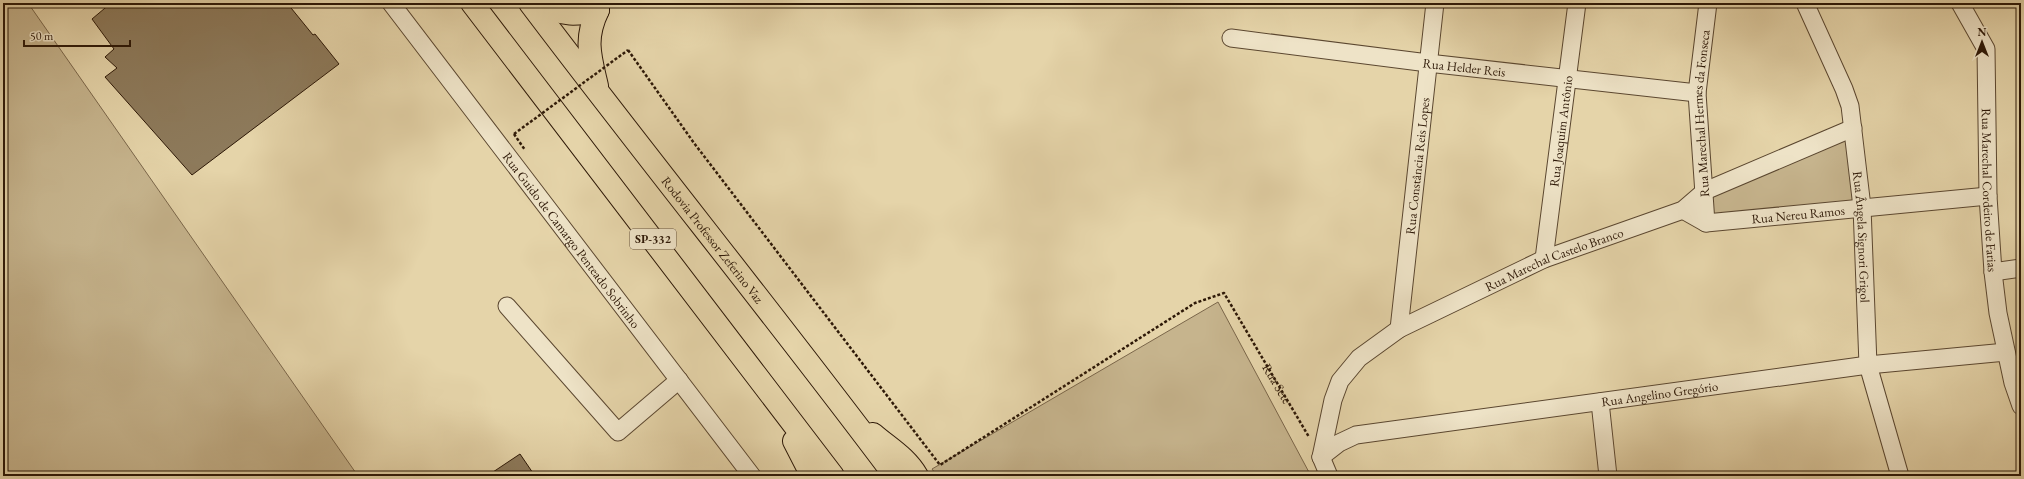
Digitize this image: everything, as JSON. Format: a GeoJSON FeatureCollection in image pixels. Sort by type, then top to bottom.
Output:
{"type":"FeatureCollection","features":[{"type":"Feature","properties":{"kind":"highway"},"geometry":{"type":"LineString","coordinates":[[459,3],[518,64]]}},
{"type":"Feature","properties":{"kind":"highway","name":"SP-332"},"geometry":{"type":"LineString","coordinates":[[472,3],[833,476]]}},
{"type":"Feature","properties":{"kind":"highway","name":"Rodovia Professor Zeferino Vaz"},"geometry":{"type":"LineString","coordinates":[[530,3],[599,94],[841,404],[895,476]]}},
{"type":"Feature","properties":{"kind":"highway"},"geometry":{"type":"LineString","coordinates":[[544,3],[551,8],[566,14],[582,14],[601,6]]}},
{"type":"Feature","properties":{"kind":"highway"},"geometry":{"type":"LineString","coordinates":[[599,94],[589,54],[588,38],[592,23],[601,6]]}},
{"type":"Feature","properties":{"kind":"highway"},"geometry":{"type":"LineString","coordinates":[[762,382],[812,476]]}},
{"type":"Feature","properties":{"kind":"highway"},"geometry":{"type":"LineString","coordinates":[[841,404],[868,431],[901,455],[917,476]]}},
{"type":"Feature","properties":{"kind":"street","name":"Rua Guido de Camargo Penteado Sobrinho"},"geometry":{"type":"LineString","coordinates":[[391,3],[752,476]]}},
{"type":"Feature","properties":{"kind":"street","name":"Rua Constância Reis Lopes"},"geometry":{"type":"LineString","coordinates":[[1399,329],[1435,3]]}},
{"type":"Feature","properties":{"kind":"street","name":"Rua Joaquim Antônio"},"geometry":{"type":"LineString","coordinates":[[1544,259],[1577,3]]}},
{"type":"Feature","properties":{"kind":"street","name":"Rua Marechal Hermes da Fonseca"},"geometry":{"type":"LineString","coordinates":[[1706,223],[1705,190],[1697,94],[1708,3]]}},
{"type":"Feature","properties":{"kind":"street","name":"Rua Ângela Signori Grigol"},"geometry":{"type":"LineString","coordinates":[[1805,3],[1850,106],[1862,207],[1868,365],[1900,476]]}},
{"type":"Feature","properties":{"kind":"street","name":"Rua Marechal Cordeiro de Farias"},"geometry":{"type":"LineString","coordinates":[[1960,3],[1986,50],[1988,196],[1993,272],[1998,313],[2006,352],[2017,382],[2021,406]]}},
{"type":"Feature","properties":{"kind":"street","name":"Rua Helder Reis"},"geometry":{"type":"LineString","coordinates":[[1231,38],[1428,63],[1697,94]]}},
{"type":"Feature","properties":{"kind":"street","name":"Rua Marechal Castelo Branco"},"geometry":{"type":"LineString","coordinates":[[1321,457],[1333,400],[1340,381],[1358,358],[1399,329],[1544,259],[1682,210],[1705,190],[1853,128]]}},
{"type":"Feature","properties":{"kind":"street","name":"Rua Nereu Ramos"},"geometry":{"type":"LineString","coordinates":[[1706,223],[1988,196]]}},
{"type":"Feature","properties":{"kind":"street"},"geometry":{"type":"LineString","coordinates":[[1682,210],[1706,223]]}},
{"type":"Feature","properties":{"kind":"street"},"geometry":{"type":"LineString","coordinates":[[1993,272],[2021,268]]}},
{"type":"Feature","properties":{"kind":"street"},"geometry":{"type":"LineString","coordinates":[[507,306],[618,432],[679,380]]}},
{"type":"Feature","properties":{"kind":"street","name":"Rua Angelino Gregório"},"geometry":{"type":"LineString","coordinates":[[1321,457],[1339,443],[1356,435],[1868,365],[2006,352]]}},
{"type":"Feature","properties":{"kind":"street"},"geometry":{"type":"LineString","coordinates":[[1600,402],[1608,476]]}},
{"type":"Feature","properties":{"kind":"street"},"geometry":{"type":"LineString","coordinates":[[1321,457],[1329,476]]}},
{"type":"Feature","properties":{"kind":"path","name":"Rua Sete"},"geometry":{"type":"LineString","coordinates":[[514,134],[628,50],[694,143],[940,465],[1195,303],[1224,293],[1321,457]]}},
{"type":"Feature","properties":{"kind":"shaded area"},"geometry":{"type":"Polygon","coordinates":[[[3,3],[28,3],[358,476],[3,476],[3,3]]]}},
{"type":"Feature","properties":{"kind":"shaded area"},"geometry":{"type":"Polygon","coordinates":[[[1849,134],[1858,203],[1712,222],[1709,192],[1849,134]]]}},
{"type":"Feature","properties":{"kind":"shaded area"},"geometry":{"type":"Polygon","coordinates":[[[1218,302],[1311,476],[937,476],[932,469],[1218,302]]]}},
{"type":"Feature","properties":{"kind":"building"},"geometry":{"type":"Polygon","coordinates":[[[111,3],[287,3],[339,64],[192,175],[105,77],[117,68],[105,57],[114,49],[92,19],[111,3]]]}},
{"type":"Feature","properties":{"kind":"building"},"geometry":{"type":"Polygon","coordinates":[[[520,454],[535,476],[487,476],[520,454]]]}}]}
